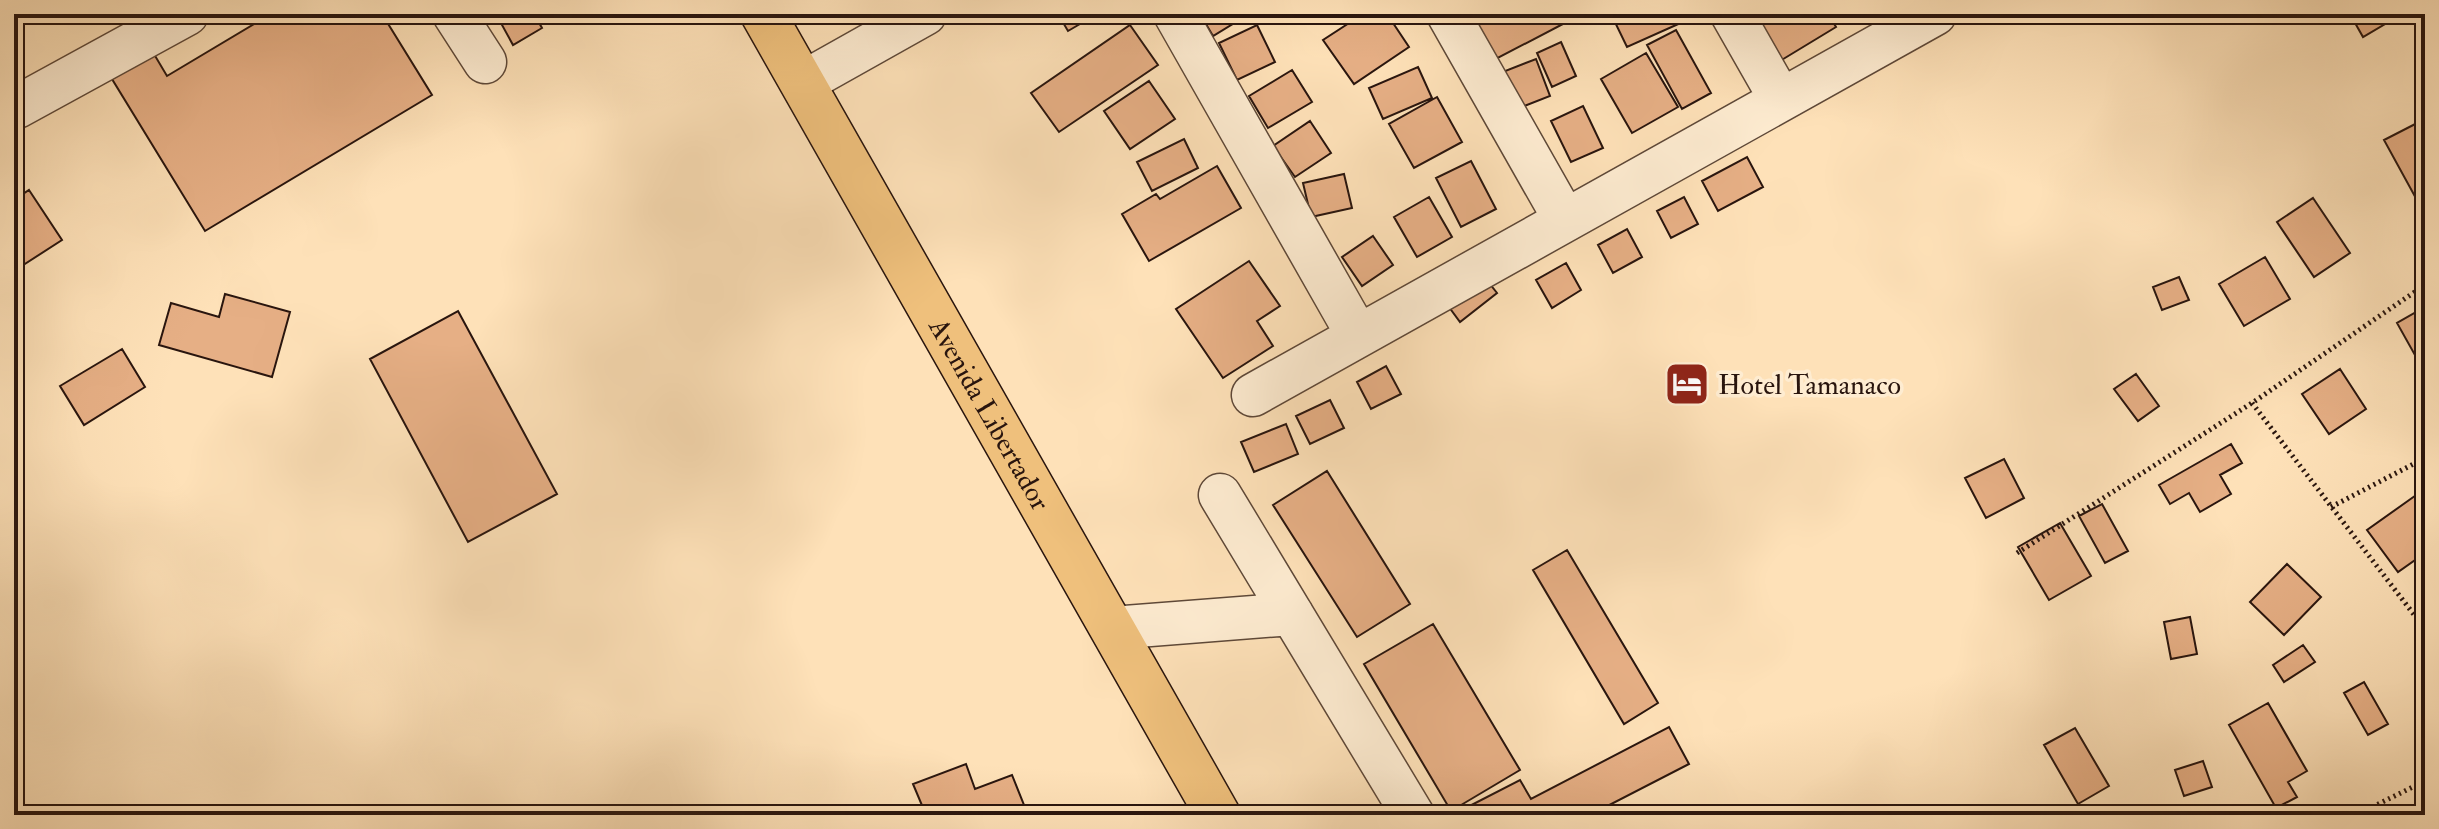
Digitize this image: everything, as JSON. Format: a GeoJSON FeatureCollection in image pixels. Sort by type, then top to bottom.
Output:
{"type":"FeatureCollection","features":[{"type":"Feature","properties":{"kind":"highway","name":"Avenida Libertador"},"geometry":{"type":"LineString","coordinates":[[763,14],[1218,815]]}},
{"type":"Feature","properties":{"kind":"street"},"geometry":{"type":"LineString","coordinates":[[17,107],[187,14]]}},
{"type":"Feature","properties":{"kind":"street"},"geometry":{"type":"LineString","coordinates":[[454,14],[485,62]]}},
{"type":"Feature","properties":{"kind":"street"},"geometry":{"type":"LineString","coordinates":[[802,83],[925,14]]}},
{"type":"Feature","properties":{"kind":"street"},"geometry":{"type":"LineString","coordinates":[[1175,14],[1358,336]]}},
{"type":"Feature","properties":{"kind":"street"},"geometry":{"type":"LineString","coordinates":[[1448,14],[1565,220]]}},
{"type":"Feature","properties":{"kind":"street"},"geometry":{"type":"LineString","coordinates":[[1732,14],[1781,100]]}},
{"type":"Feature","properties":{"kind":"street"},"geometry":{"type":"LineString","coordinates":[[1253,395],[1935,14]]}},
{"type":"Feature","properties":{"kind":"street"},"geometry":{"type":"LineString","coordinates":[[1220,495],[1413,815]]}},
{"type":"Feature","properties":{"kind":"street"},"geometry":{"type":"LineString","coordinates":[[1112,628],[1292,614]]}},
{"type":"Feature","properties":{"kind":"path"},"geometry":{"type":"LineString","coordinates":[[2017,553],[2252,403],[2425,285]]}},
{"type":"Feature","properties":{"kind":"path"},"geometry":{"type":"LineString","coordinates":[[2252,403],[2425,629]]}},
{"type":"Feature","properties":{"kind":"path"},"geometry":{"type":"LineString","coordinates":[[2331,507],[2425,458]]}},
{"type":"Feature","properties":{"kind":"path"},"geometry":{"type":"LineString","coordinates":[[2356,815],[2425,781]]}},
{"type":"Feature","properties":{"kind":"building"},"geometry":{"type":"Polygon","coordinates":[[[271,14],[382,14],[432,95],[205,231],[112,79],[154,54],[167,76],[271,14]]]}},
{"type":"Feature","properties":{"kind":"building"},"geometry":{"type":"Polygon","coordinates":[[[496,14],[534,14],[542,28],[513,45],[496,14]]]}},
{"type":"Feature","properties":{"kind":"building"},"geometry":{"type":"Polygon","coordinates":[[[1058,14],[1097,14],[1068,31],[1058,14]]]}},
{"type":"Feature","properties":{"kind":"building"},"geometry":{"type":"Polygon","coordinates":[[[1200,14],[1249,14],[1213,36],[1200,14]]]}},
{"type":"Feature","properties":{"kind":"building"},"geometry":{"type":"Polygon","coordinates":[[[1363,14],[1387,14],[1409,47],[1354,84],[1323,40],[1363,14]]]}},
{"type":"Feature","properties":{"kind":"building"},"geometry":{"type":"Polygon","coordinates":[[[1484,14],[1582,14],[1490,62],[1469,22],[1484,14]]]}},
{"type":"Feature","properties":{"kind":"building"},"geometry":{"type":"Polygon","coordinates":[[[1611,14],[1692,14],[1694,17],[1627,47],[1611,14]]]}},
{"type":"Feature","properties":{"kind":"building"},"geometry":{"type":"Polygon","coordinates":[[[1751,14],[1828,14],[1836,27],[1780,61],[1751,14]]]}},
{"type":"Feature","properties":{"kind":"building"},"geometry":{"type":"Polygon","coordinates":[[[2350,14],[2402,14],[2363,37],[2350,14]]]}},
{"type":"Feature","properties":{"kind":"building"},"geometry":{"type":"Polygon","coordinates":[[[1130,25],[1158,65],[1059,132],[1031,93],[1130,25]]]}},
{"type":"Feature","properties":{"kind":"building"},"geometry":{"type":"Polygon","coordinates":[[[1257,25],[1275,62],[1237,80],[1219,43],[1257,25]]]}},
{"type":"Feature","properties":{"kind":"building"},"geometry":{"type":"Polygon","coordinates":[[[1676,30],[1711,93],[1682,109],[1647,45],[1676,30]]]}},
{"type":"Feature","properties":{"kind":"building"},"geometry":{"type":"Polygon","coordinates":[[[1561,42],[1576,76],[1552,87],[1537,53],[1561,42]]]}},
{"type":"Feature","properties":{"kind":"building"},"geometry":{"type":"Polygon","coordinates":[[[1646,53],[1678,107],[1632,133],[1601,79],[1646,53]]]}},
{"type":"Feature","properties":{"kind":"building"},"geometry":{"type":"Polygon","coordinates":[[[1536,59],[1550,96],[1514,110],[1500,73],[1536,59]]]}},
{"type":"Feature","properties":{"kind":"building"},"geometry":{"type":"Polygon","coordinates":[[[1418,67],[1432,98],[1383,119],[1369,88],[1418,67]]]}},
{"type":"Feature","properties":{"kind":"building"},"geometry":{"type":"Polygon","coordinates":[[[1292,70],[1312,102],[1268,128],[1249,96],[1292,70]]]}},
{"type":"Feature","properties":{"kind":"building"},"geometry":{"type":"Polygon","coordinates":[[[1149,81],[1175,119],[1130,149],[1104,111],[1149,81]]]}},
{"type":"Feature","properties":{"kind":"building"},"geometry":{"type":"Polygon","coordinates":[[[1437,97],[1462,142],[1414,168],[1389,124],[1437,97]]]}},
{"type":"Feature","properties":{"kind":"building"},"geometry":{"type":"Polygon","coordinates":[[[1583,106],[1603,148],[1571,162],[1551,121],[1583,106]]]}},
{"type":"Feature","properties":{"kind":"building"},"geometry":{"type":"Polygon","coordinates":[[[2425,119],[2425,199],[2418,202],[2384,140],[2425,119]]]}},
{"type":"Feature","properties":{"kind":"building"},"geometry":{"type":"Polygon","coordinates":[[[1310,121],[1331,153],[1295,177],[1273,146],[1310,121]]]}},
{"type":"Feature","properties":{"kind":"building"},"geometry":{"type":"Polygon","coordinates":[[[1184,139],[1198,168],[1152,191],[1137,162],[1184,139]]]}},
{"type":"Feature","properties":{"kind":"building"},"geometry":{"type":"Polygon","coordinates":[[[1747,157],[1763,187],[1718,211],[1702,181],[1747,157]]]}},
{"type":"Feature","properties":{"kind":"building"},"geometry":{"type":"Polygon","coordinates":[[[1471,161],[1496,209],[1461,227],[1436,178],[1471,161]]]}},
{"type":"Feature","properties":{"kind":"building"},"geometry":{"type":"Polygon","coordinates":[[[1217,166],[1241,208],[1149,261],[1122,214],[1156,194],[1160,199],[1217,166]]]}},
{"type":"Feature","properties":{"kind":"building"},"geometry":{"type":"Polygon","coordinates":[[[1344,174],[1352,208],[1311,217],[1303,183],[1344,174]]]}},
{"type":"Feature","properties":{"kind":"building"},"geometry":{"type":"Polygon","coordinates":[[[29,190],[62,240],[14,271],[14,200],[29,190]]]}},
{"type":"Feature","properties":{"kind":"building"},"geometry":{"type":"Polygon","coordinates":[[[1429,197],[1452,237],[1417,257],[1394,217],[1429,197]]]}},
{"type":"Feature","properties":{"kind":"building"},"geometry":{"type":"Polygon","coordinates":[[[1684,197],[1698,224],[1671,238],[1657,211],[1684,197]]]}},
{"type":"Feature","properties":{"kind":"building"},"geometry":{"type":"Polygon","coordinates":[[[2313,198],[2350,253],[2314,277],[2277,222],[2313,198]]]}},
{"type":"Feature","properties":{"kind":"building"},"geometry":{"type":"Polygon","coordinates":[[[1627,229],[1642,257],[1613,273],[1598,245],[1627,229]]]}},
{"type":"Feature","properties":{"kind":"building"},"geometry":{"type":"Polygon","coordinates":[[[1373,236],[1393,265],[1362,286],[1342,257],[1373,236]]]}},
{"type":"Feature","properties":{"kind":"building"},"geometry":{"type":"Polygon","coordinates":[[[2265,257],[2290,299],[2244,326],[2219,284],[2265,257]]]}},
{"type":"Feature","properties":{"kind":"building"},"geometry":{"type":"Polygon","coordinates":[[[1249,261],[1280,306],[1257,321],[1273,346],[1223,378],[1176,309],[1249,261]]]}},
{"type":"Feature","properties":{"kind":"building"},"geometry":{"type":"Polygon","coordinates":[[[1566,263],[1581,290],[1552,308],[1536,280],[1566,263]]]}},
{"type":"Feature","properties":{"kind":"building"},"geometry":{"type":"Polygon","coordinates":[[[1482,274],[1497,293],[1460,322],[1446,303],[1482,274]]]}},
{"type":"Feature","properties":{"kind":"building"},"geometry":{"type":"Polygon","coordinates":[[[2179,277],[2189,300],[2162,310],[2153,287],[2179,277]]]}},
{"type":"Feature","properties":{"kind":"building"},"geometry":{"type":"Polygon","coordinates":[[[225,294],[290,312],[272,377],[159,345],[171,303],[219,317],[225,294]]]}},
{"type":"Feature","properties":{"kind":"building"},"geometry":{"type":"Polygon","coordinates":[[[2425,307],[2425,373],[2397,323],[2425,307]]]}},
{"type":"Feature","properties":{"kind":"building"},"geometry":{"type":"Polygon","coordinates":[[[458,311],[557,494],[468,542],[370,359],[458,311]]]}},
{"type":"Feature","properties":{"kind":"building"},"geometry":{"type":"Polygon","coordinates":[[[122,349],[145,387],[84,425],[60,386],[122,349]]]}},
{"type":"Feature","properties":{"kind":"building"},"geometry":{"type":"Polygon","coordinates":[[[1386,366],[1401,394],[1371,409],[1357,382],[1386,366]]]}},
{"type":"Feature","properties":{"kind":"building"},"geometry":{"type":"Polygon","coordinates":[[[2340,369],[2366,409],[2329,434],[2302,394],[2340,369]]]}},
{"type":"Feature","properties":{"kind":"building"},"geometry":{"type":"Polygon","coordinates":[[[2136,374],[2159,406],[2138,421],[2114,389],[2136,374]]]}},
{"type":"Feature","properties":{"kind":"building"},"geometry":{"type":"Polygon","coordinates":[[[1330,400],[1344,428],[1310,444],[1296,416],[1330,400]]]}},
{"type":"Feature","properties":{"kind":"building"},"geometry":{"type":"Polygon","coordinates":[[[1286,424],[1298,454],[1254,472],[1241,442],[1286,424]]]}},
{"type":"Feature","properties":{"kind":"building"},"geometry":{"type":"Polygon","coordinates":[[[2231,444],[2242,463],[2220,475],[2231,494],[2200,512],[2189,493],[2170,504],[2159,485],[2231,444]]]}},
{"type":"Feature","properties":{"kind":"building"},"geometry":{"type":"Polygon","coordinates":[[[2004,459],[2024,498],[1986,518],[1965,478],[2004,459]]]}},
{"type":"Feature","properties":{"kind":"building"},"geometry":{"type":"Polygon","coordinates":[[[1327,471],[1410,604],[1357,637],[1273,505],[1327,471]]]}},
{"type":"Feature","properties":{"kind":"building"},"geometry":{"type":"Polygon","coordinates":[[[2419,493],[2425,500],[2425,553],[2398,572],[2367,530],[2419,493]]]}},
{"type":"Feature","properties":{"kind":"building"},"geometry":{"type":"Polygon","coordinates":[[[2102,504],[2128,551],[2105,563],[2079,516],[2102,504]]]}},
{"type":"Feature","properties":{"kind":"building"},"geometry":{"type":"Polygon","coordinates":[[[2060,523],[2091,576],[2049,600],[2018,547],[2060,523]]]}},
{"type":"Feature","properties":{"kind":"building"},"geometry":{"type":"Polygon","coordinates":[[[1567,550],[1658,703],[1624,724],[1533,570],[1567,550]]]}},
{"type":"Feature","properties":{"kind":"building"},"geometry":{"type":"Polygon","coordinates":[[[2287,564],[2321,597],[2284,635],[2250,602],[2287,564]]]}},
{"type":"Feature","properties":{"kind":"building"},"geometry":{"type":"Polygon","coordinates":[[[2190,617],[2197,654],[2171,659],[2164,622],[2190,617]]]}},
{"type":"Feature","properties":{"kind":"building"},"geometry":{"type":"Polygon","coordinates":[[[1433,624],[1520,770],[1451,811],[1364,664],[1433,624]]]}},
{"type":"Feature","properties":{"kind":"building"},"geometry":{"type":"Polygon","coordinates":[[[2303,645],[2315,662],[2284,682],[2273,665],[2303,645]]]}},
{"type":"Feature","properties":{"kind":"building"},"geometry":{"type":"Polygon","coordinates":[[[2364,682],[2388,724],[2368,735],[2344,693],[2364,682]]]}},
{"type":"Feature","properties":{"kind":"building"},"geometry":{"type":"Polygon","coordinates":[[[2268,703],[2307,771],[2288,782],[2297,797],[2276,808],[2229,725],[2268,703]]]}},
{"type":"Feature","properties":{"kind":"building"},"geometry":{"type":"Polygon","coordinates":[[[1669,727],[1689,764],[1590,815],[1452,815],[1520,780],[1531,799],[1669,727]]]}},
{"type":"Feature","properties":{"kind":"building"},"geometry":{"type":"Polygon","coordinates":[[[2075,728],[2109,786],[2078,804],[2044,745],[2075,728]]]}},
{"type":"Feature","properties":{"kind":"building"},"geometry":{"type":"Polygon","coordinates":[[[2203,761],[2212,787],[2184,796],[2175,770],[2203,761]]]}},
{"type":"Feature","properties":{"kind":"building"},"geometry":{"type":"Polygon","coordinates":[[[966,764],[975,789],[1012,775],[1028,815],[926,815],[913,784],[966,764]]]}},
{"type":"Feature","properties":{"kind":"place","name":"Hotel Tamanaco"},"geometry":{"type":"Point","coordinates":[1687,384]}}]}
